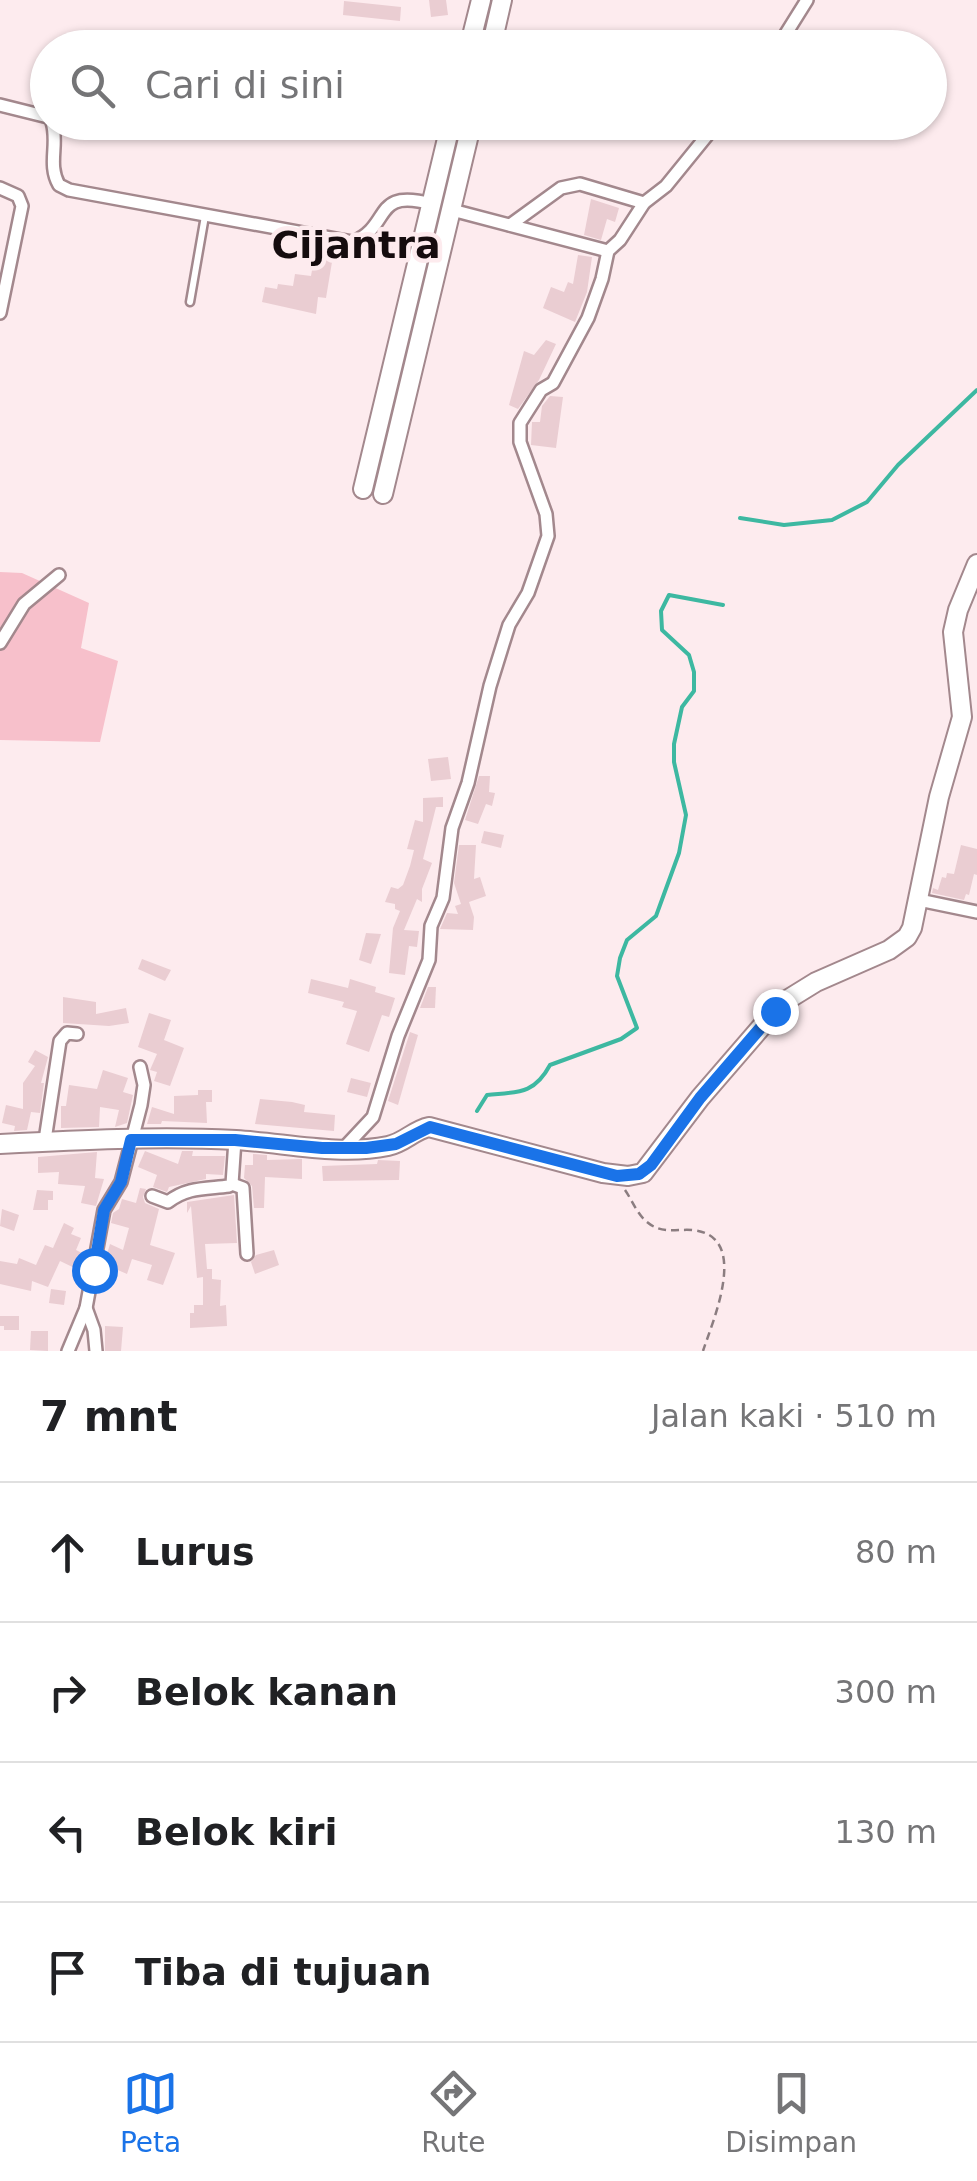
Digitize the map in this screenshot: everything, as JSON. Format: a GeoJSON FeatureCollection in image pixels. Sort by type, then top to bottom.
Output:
{"type":"FeatureCollection","features":[{"type":"Feature","properties":{"kind":"street"},"geometry":{"type":"LineString","coordinates":[[474,30],[481,0]]}},
{"type":"Feature","properties":{"kind":"street"},"geometry":{"type":"LineString","coordinates":[[494,30],[502,0]]}},
{"type":"Feature","properties":{"kind":"street"},"geometry":{"type":"LineString","coordinates":[[788,30],[807,0]]}},
{"type":"Feature","properties":{"kind":"street"},"geometry":{"type":"LineString","coordinates":[[0,105],[30,114]]}},
{"type":"Feature","properties":{"kind":"street"},"geometry":{"type":"LineString","coordinates":[[56,140],[52,171],[59,185],[386,248]]}},
{"type":"Feature","properties":{"kind":"street"},"geometry":{"type":"LineString","coordinates":[[363,488],[447,140]]}},
{"type":"Feature","properties":{"kind":"street"},"geometry":{"type":"LineString","coordinates":[[383,494],[468,140]]}},
{"type":"Feature","properties":{"kind":"street"},"geometry":{"type":"LineString","coordinates":[[344,1148],[373,1117],[398,1036],[426,969],[431,926],[444,893],[452,828],[468,782],[490,686],[509,625],[528,593],[548,536],[546,514],[518,433],[520,424],[541,390],[553,383],[588,318],[608,251],[620,240],[644,202],[666,186],[703,140]]}},
{"type":"Feature","properties":{"kind":"street"},"geometry":{"type":"LineString","coordinates":[[510,225],[561,188],[580,184],[644,202]]}},
{"type":"Feature","properties":{"kind":"street"},"geometry":{"type":"LineString","coordinates":[[0,188],[18,196],[22,206],[0,314]]}},
{"type":"Feature","properties":{"kind":"street"},"geometry":{"type":"LineString","coordinates":[[354,242],[366,236],[386,207],[407,198],[432,204]]}},
{"type":"Feature","properties":{"kind":"street"},"geometry":{"type":"LineString","coordinates":[[452,210],[608,251]]}},
{"type":"Feature","properties":{"kind":"street"},"geometry":{"type":"LineString","coordinates":[[400,335],[420,340]]}},
{"type":"Feature","properties":{"kind":"street"},"geometry":{"type":"LineString","coordinates":[[0,1144],[45,1140],[235,1140],[344,1148],[387,1146],[430,1127],[617,1176],[639,1174],[651,1165],[700,1098],[782,1003],[816,982],[889,950],[907,937],[919,900],[939,796],[962,717],[953,632],[977,564]]}},
{"type":"Feature","properties":{"kind":"street"},"geometry":{"type":"LineString","coordinates":[[0,642],[24,604],[60,575]]}},
{"type":"Feature","properties":{"kind":"street"},"geometry":{"type":"LineString","coordinates":[[919,900],[977,912]]}},
{"type":"Feature","properties":{"kind":"street"},"geometry":{"type":"LineString","coordinates":[[45,1140],[60,1041],[67,1034],[77,1034]]}},
{"type":"Feature","properties":{"kind":"street"},"geometry":{"type":"LineString","coordinates":[[68,1351],[86,1308],[104,1210],[121,1182],[142,1105],[144,1085],[140,1067]]}},
{"type":"Feature","properties":{"kind":"street"},"geometry":{"type":"LineString","coordinates":[[232,1184],[235,1140]]}},
{"type":"Feature","properties":{"kind":"street"},"geometry":{"type":"LineString","coordinates":[[152,1196],[168,1202],[190,1189],[232,1184],[243,1188],[247,1254]]}},
{"type":"Feature","properties":{"kind":"street"},"geometry":{"type":"LineString","coordinates":[[86,1308],[96,1351]]}},
{"type":"Feature","properties":{"kind":"lane"},"geometry":{"type":"LineString","coordinates":[[190,302],[205,215]]}},
{"type":"Feature","properties":{"kind":"path"},"geometry":{"type":"LineString","coordinates":[[617,1176],[650,1225],[662,1230],[705,1233],[722,1251],[725,1280],[703,1351]]}},
{"type":"Feature","properties":{"kind":"shaded area"},"geometry":{"type":"Polygon","coordinates":[[[0,572],[22,573],[89,603],[81,648],[118,661],[100,742],[0,740],[0,572]]]}},
{"type":"Feature","properties":{"kind":"building"},"geometry":{"type":"Polygon","coordinates":[[[429,0],[446,0],[448,15],[431,17],[429,0]]]}},
{"type":"Feature","properties":{"kind":"building"},"geometry":{"type":"Polygon","coordinates":[[[344,1],[401,7],[400,21],[343,15],[344,1]]]}},
{"type":"Feature","properties":{"kind":"building"},"geometry":{"type":"Polygon","coordinates":[[[591,199],[619,208],[615,222],[607,219],[601,240],[584,235],[591,199]]]}},
{"type":"Feature","properties":{"kind":"building"},"geometry":{"type":"Polygon","coordinates":[[[316,247],[334,250],[326,298],[318,297],[316,314],[262,302],[265,287],[293,286],[295,274],[311,276],[316,247]]]}},
{"type":"Feature","properties":{"kind":"building"},"geometry":{"type":"Polygon","coordinates":[[[578,255],[592,257],[587,292],[575,322],[543,308],[551,287],[564,292],[568,282],[573,284],[578,255]]]}},
{"type":"Feature","properties":{"kind":"building"},"geometry":{"type":"Polygon","coordinates":[[[546,340],[556,344],[539,380],[518,409],[509,405],[524,351],[534,355],[546,340]]]}},
{"type":"Feature","properties":{"kind":"building"},"geometry":{"type":"Polygon","coordinates":[[[550,396],[563,397],[556,448],[531,445],[532,422],[540,422],[542,406],[550,396]]]}},
{"type":"Feature","properties":{"kind":"building"},"geometry":{"type":"Polygon","coordinates":[[[448,757],[451,779],[431,781],[428,759],[448,757]]]}},
{"type":"Feature","properties":{"kind":"building"},"geometry":{"type":"Polygon","coordinates":[[[479,776],[490,776],[489,792],[495,793],[492,806],[486,804],[478,824],[465,820],[479,776]]]}},
{"type":"Feature","properties":{"kind":"building"},"geometry":{"type":"Polygon","coordinates":[[[443,797],[443,807],[436,807],[423,859],[432,863],[422,889],[422,902],[417,899],[404,930],[419,931],[417,947],[409,946],[405,975],[389,973],[393,928],[400,911],[395,904],[385,902],[391,887],[398,889],[403,885],[410,866],[414,850],[407,849],[415,820],[423,822],[423,798],[443,797]]]}},
{"type":"Feature","properties":{"kind":"building"},"geometry":{"type":"Polygon","coordinates":[[[484,831],[504,835],[501,848],[481,843],[484,831]]]}},
{"type":"Feature","properties":{"kind":"building"},"geometry":{"type":"Polygon","coordinates":[[[459,845],[476,845],[474,879],[480,877],[486,896],[469,902],[473,930],[440,929],[447,913],[458,914],[455,906],[461,904],[454,883],[459,845]]]}},
{"type":"Feature","properties":{"kind":"building"},"geometry":{"type":"Polygon","coordinates":[[[961,845],[977,849],[977,875],[974,874],[969,895],[964,900],[932,893],[933,888],[938,890],[942,877],[954,874],[961,845]]]}},
{"type":"Feature","properties":{"kind":"building"},"geometry":{"type":"Polygon","coordinates":[[[366,933],[381,934],[371,964],[359,960],[366,933]]]}},
{"type":"Feature","properties":{"kind":"building"},"geometry":{"type":"Polygon","coordinates":[[[142,959],[171,970],[165,981],[138,969],[142,959]]]}},
{"type":"Feature","properties":{"kind":"building"},"geometry":{"type":"Polygon","coordinates":[[[311,979],[348,988],[350,979],[395,998],[389,1017],[382,1015],[369,1052],[346,1044],[357,1011],[342,1007],[344,1002],[308,993],[311,979]]]}},
{"type":"Feature","properties":{"kind":"building"},"geometry":{"type":"Polygon","coordinates":[[[428,987],[436,987],[435,1008],[420,1008],[428,987]]]}},
{"type":"Feature","properties":{"kind":"building"},"geometry":{"type":"Polygon","coordinates":[[[63,997],[96,1002],[96,1014],[126,1008],[129,1023],[63,1023],[63,997]]]}},
{"type":"Feature","properties":{"kind":"building"},"geometry":{"type":"Polygon","coordinates":[[[149,1013],[171,1020],[164,1040],[184,1048],[170,1086],[154,1081],[157,1072],[150,1070],[157,1054],[138,1047],[149,1013]]]}},
{"type":"Feature","properties":{"kind":"building"},"geometry":{"type":"Polygon","coordinates":[[[410,1032],[418,1035],[398,1105],[388,1101],[410,1032]]]}},
{"type":"Feature","properties":{"kind":"building"},"geometry":{"type":"Polygon","coordinates":[[[35,1050],[48,1057],[41,1083],[40,1113],[31,1112],[27,1130],[14,1131],[15,1126],[2,1123],[6,1105],[23,1109],[23,1083],[35,1066],[28,1062],[35,1050]]]}},
{"type":"Feature","properties":{"kind":"building"},"geometry":{"type":"Polygon","coordinates":[[[103,1070],[128,1078],[123,1092],[133,1095],[127,1123],[115,1127],[119,1110],[100,1107],[99,1127],[61,1128],[61,1106],[66,1106],[69,1085],[97,1089],[103,1070]]]}},
{"type":"Feature","properties":{"kind":"building"},"geometry":{"type":"Polygon","coordinates":[[[351,1078],[371,1083],[367,1097],[347,1092],[351,1078]]]}},
{"type":"Feature","properties":{"kind":"building"},"geometry":{"type":"Polygon","coordinates":[[[198,1090],[212,1090],[212,1102],[206,1102],[207,1123],[147,1124],[152,1107],[174,1114],[174,1096],[198,1095],[198,1090]]]}},
{"type":"Feature","properties":{"kind":"building"},"geometry":{"type":"Polygon","coordinates":[[[260,1099],[292,1102],[305,1105],[304,1112],[335,1115],[334,1131],[255,1124],[260,1099]]]}},
{"type":"Feature","properties":{"kind":"building"},"geometry":{"type":"Polygon","coordinates":[[[145,1151],[178,1164],[182,1151],[193,1151],[192,1156],[225,1156],[223,1175],[206,1174],[206,1179],[169,1187],[167,1192],[153,1187],[157,1175],[138,1167],[145,1151]]]}},
{"type":"Feature","properties":{"kind":"building"},"geometry":{"type":"Polygon","coordinates":[[[97,1152],[95,1178],[104,1179],[96,1206],[81,1203],[85,1186],[58,1184],[59,1172],[38,1173],[38,1157],[97,1152]]]}},
{"type":"Feature","properties":{"kind":"building"},"geometry":{"type":"Polygon","coordinates":[[[253,1154],[267,1155],[267,1160],[302,1159],[302,1179],[265,1177],[264,1208],[254,1208],[252,1186],[244,1178],[245,1165],[253,1165],[253,1154]]]}},
{"type":"Feature","properties":{"kind":"building"},"geometry":{"type":"Polygon","coordinates":[[[378,1160],[400,1161],[399,1180],[323,1181],[322,1166],[377,1164],[378,1160]]]}},
{"type":"Feature","properties":{"kind":"building"},"geometry":{"type":"Polygon","coordinates":[[[140,1188],[146,1189],[145,1203],[159,1209],[150,1245],[175,1253],[163,1285],[147,1280],[152,1265],[132,1259],[127,1274],[104,1264],[110,1244],[123,1250],[129,1228],[111,1223],[113,1213],[122,1199],[136,1203],[140,1188]]]}},
{"type":"Feature","properties":{"kind":"building"},"geometry":{"type":"Polygon","coordinates":[[[37,1190],[53,1191],[48,1210],[33,1210],[37,1190]]]}},
{"type":"Feature","properties":{"kind":"building"},"geometry":{"type":"Polygon","coordinates":[[[234,1195],[237,1243],[205,1244],[207,1269],[212,1269],[212,1279],[221,1280],[220,1306],[226,1305],[227,1326],[190,1328],[194,1305],[203,1305],[203,1277],[197,1278],[191,1206],[187,1213],[187,1202],[234,1195]]]}},
{"type":"Feature","properties":{"kind":"building"},"geometry":{"type":"Polygon","coordinates":[[[2,1209],[19,1215],[14,1231],[0,1226],[2,1209]]]}},
{"type":"Feature","properties":{"kind":"building"},"geometry":{"type":"Polygon","coordinates":[[[64,1223],[74,1228],[71,1234],[81,1238],[76,1250],[86,1255],[83,1272],[60,1261],[48,1287],[32,1281],[31,1291],[0,1284],[0,1261],[17,1264],[19,1258],[36,1265],[45,1245],[53,1248],[64,1223]]]}},
{"type":"Feature","properties":{"kind":"building"},"geometry":{"type":"Polygon","coordinates":[[[274,1250],[279,1265],[255,1274],[251,1262],[256,1255],[274,1250]]]}},
{"type":"Feature","properties":{"kind":"building"},"geometry":{"type":"Polygon","coordinates":[[[51,1289],[66,1291],[64,1305],[49,1303],[51,1289]]]}},
{"type":"Feature","properties":{"kind":"building"},"geometry":{"type":"Polygon","coordinates":[[[0,1316],[19,1316],[19,1330],[4,1330],[0,1316]]]}},
{"type":"Feature","properties":{"kind":"building"},"geometry":{"type":"Polygon","coordinates":[[[105,1326],[123,1327],[121,1351],[105,1351],[105,1326]]]}},
{"type":"Feature","properties":{"kind":"building"},"geometry":{"type":"Polygon","coordinates":[[[31,1331],[48,1331],[48,1351],[30,1350],[31,1331]]]}},
{"type":"Feature","properties":{"kind":"waterway"},"geometry":{"type":"LineString","coordinates":[[740,518],[784,525],[832,520],[867,502],[898,465],[977,390]]}},
{"type":"Feature","properties":{"kind":"waterway"},"geometry":{"type":"LineString","coordinates":[[477,1111],[487,1095],[531,1087],[550,1065],[621,1039],[637,1028],[617,976],[620,958],[627,940],[656,916],[679,853],[686,815],[674,744],[682,707],[694,691],[689,655],[662,630],[661,611],[669,595],[723,605]]}},
{"type":"Feature","properties":{"kind":"district","name":"Cijantra"},"geometry":{"type":"Point","coordinates":[356,245]}},
{"type":"Feature","properties":{"kind":"route"},"geometry":{"type":"LineString","coordinates":[[94,1270],[104,1210],[121,1182],[131,1140],[235,1140],[366,1148],[396,1144],[430,1127],[603,1173],[643,1173],[700,1098],[775,1011]]}}]}
